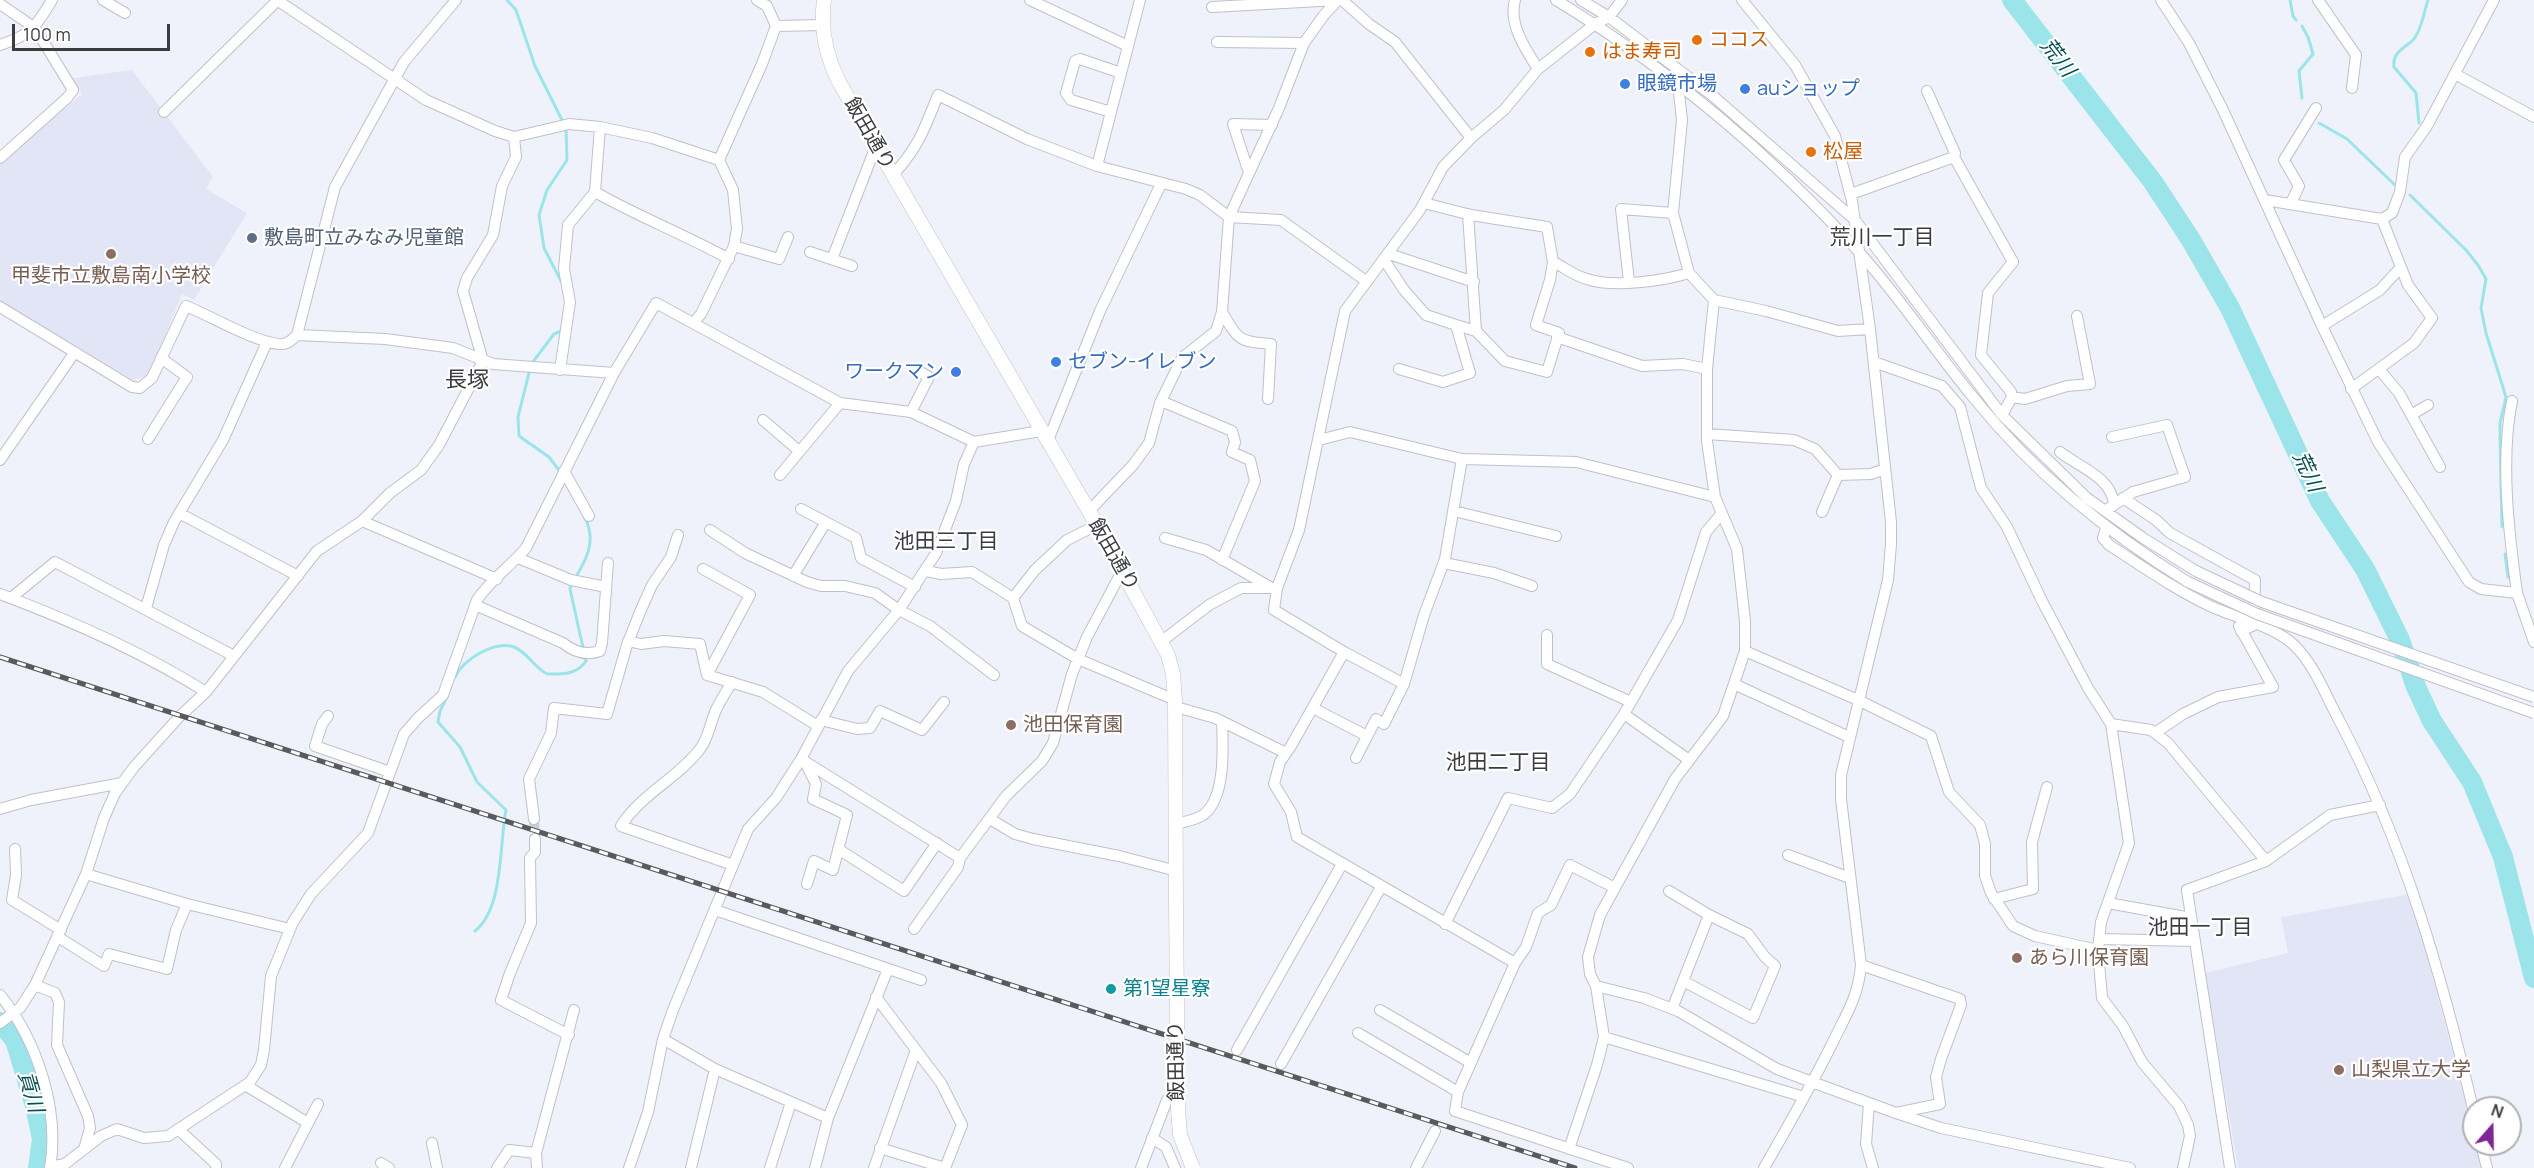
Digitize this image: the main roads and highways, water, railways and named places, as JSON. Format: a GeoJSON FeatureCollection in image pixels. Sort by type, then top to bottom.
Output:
{"type":"FeatureCollection","features":[{"type":"Feature","properties":{"kind":"main road","name":"飯田通り"},"geometry":{"type":"LineString","coordinates":[[824,0],[823,25],[828,60],[1162,640],[1173,674],[1178,1108],[1180,1135],[1192,1168]]}},
{"type":"Feature","properties":{"kind":"waterway"},"geometry":{"type":"LineString","coordinates":[[507,0],[516,10],[535,66],[563,122]]}},
{"type":"Feature","properties":{"kind":"waterway","name":"荒川"},"geometry":{"type":"LineString","coordinates":[[2012,0],[2153,182],[2191,240],[2230,308],[2320,501],[2365,569],[2400,640],[2416,687],[2432,721],[2472,782],[2503,857],[2534,978]]}},
{"type":"Feature","properties":{"kind":"waterway"},"geometry":{"type":"LineString","coordinates":[[2290,0],[2296,20]]}},
{"type":"Feature","properties":{"kind":"waterway"},"geometry":{"type":"LineString","coordinates":[[2419,123],[2416,93],[2394,67],[2394,62],[2396,55],[2412,41],[2418,32],[2428,0]]}},
{"type":"Feature","properties":{"kind":"waterway"},"geometry":{"type":"LineString","coordinates":[[2302,26],[2313,54],[2299,71],[2302,98]]}},
{"type":"Feature","properties":{"kind":"waterway"},"geometry":{"type":"LineString","coordinates":[[2319,123],[2347,139],[2395,185]]}},
{"type":"Feature","properties":{"kind":"waterway"},"geometry":{"type":"LineString","coordinates":[[562,283],[544,248],[539,215],[547,190],[567,160],[566,128]]}},
{"type":"Feature","properties":{"kind":"waterway"},"geometry":{"type":"LineString","coordinates":[[2410,195],[2466,250],[2486,279],[2481,308],[2486,333],[2506,397],[2500,423],[2502,527]]}},
{"type":"Feature","properties":{"kind":"waterway"},"geometry":{"type":"LineString","coordinates":[[532,363],[554,334],[562,328]]}},
{"type":"Feature","properties":{"kind":"waterway"},"geometry":{"type":"LineString","coordinates":[[530,369],[518,417],[519,436],[549,457],[561,473]]}},
{"type":"Feature","properties":{"kind":"waterway"},"geometry":{"type":"LineString","coordinates":[[455,677],[472,658],[497,646],[519,649],[547,674],[569,673],[582,666],[586,661],[570,589],[585,561],[590,545],[589,527],[585,518]]}},
{"type":"Feature","properties":{"kind":"waterway"},"geometry":{"type":"LineString","coordinates":[[2505,554],[2508,577]]}},
{"type":"Feature","properties":{"kind":"waterway"},"geometry":{"type":"LineString","coordinates":[[447,697],[440,711],[438,722],[460,747],[477,782],[506,810],[496,892],[484,921],[475,931]]}},
{"type":"Feature","properties":{"kind":"waterway","name":"貢川"},"geometry":{"type":"LineString","coordinates":[[0,1022],[15,1040],[35,1106],[42,1139],[38,1168]]}},
{"type":"Feature","properties":{"kind":"tunnel"},"geometry":{"type":"LineString","coordinates":[[534,819],[535,839]]}},
{"type":"Feature","properties":{"kind":"railway"},"geometry":{"type":"LineString","coordinates":[[0,657],[1575,1168]]}},
{"type":"Feature","properties":{"kind":"place","name":"ココス"},"geometry":{"type":"Point","coordinates":[1697,40]}},
{"type":"Feature","properties":{"kind":"place","name":"はま寿司"},"geometry":{"type":"Point","coordinates":[1590,52]}},
{"type":"Feature","properties":{"kind":"place","name":"眼鏡市場"},"geometry":{"type":"Point","coordinates":[1625,84]}},
{"type":"Feature","properties":{"kind":"place","name":"auショップ"},"geometry":{"type":"Point","coordinates":[1745,89]}},
{"type":"Feature","properties":{"kind":"place","name":"松屋"},"geometry":{"type":"Point","coordinates":[1811,152]}},
{"type":"Feature","properties":{"kind":"place","name":"敷島町立みなみ児童館"},"geometry":{"type":"Point","coordinates":[252,238]}},
{"type":"Feature","properties":{"kind":"place","name":"甲斐市立敷島南小学校"},"geometry":{"type":"Point","coordinates":[111,254]}},
{"type":"Feature","properties":{"kind":"place","name":"セブン-イレブン"},"geometry":{"type":"Point","coordinates":[1056,362]}},
{"type":"Feature","properties":{"kind":"place","name":"ワークマン"},"geometry":{"type":"Point","coordinates":[956,372]}},
{"type":"Feature","properties":{"kind":"place","name":"池田保育園"},"geometry":{"type":"Point","coordinates":[1011,725]}},
{"type":"Feature","properties":{"kind":"place","name":"あら川保育園"},"geometry":{"type":"Point","coordinates":[2017,958]}},
{"type":"Feature","properties":{"kind":"place","name":"第1望星寮"},"geometry":{"type":"Point","coordinates":[1111,989]}},
{"type":"Feature","properties":{"kind":"place","name":"山梨県立大学"},"geometry":{"type":"Point","coordinates":[2339,1070]}},
{"type":"Feature","properties":{"kind":"district","name":"荒川一丁目"},"geometry":{"type":"Point","coordinates":[1882,238]}},
{"type":"Feature","properties":{"kind":"district","name":"長塚"},"geometry":{"type":"Point","coordinates":[467,381]}},
{"type":"Feature","properties":{"kind":"district","name":"池田三丁目"},"geometry":{"type":"Point","coordinates":[946,542]}},
{"type":"Feature","properties":{"kind":"district","name":"池田二丁目"},"geometry":{"type":"Point","coordinates":[1498,763]}},
{"type":"Feature","properties":{"kind":"district","name":"池田一丁目"},"geometry":{"type":"Point","coordinates":[2200,928]}}]}
